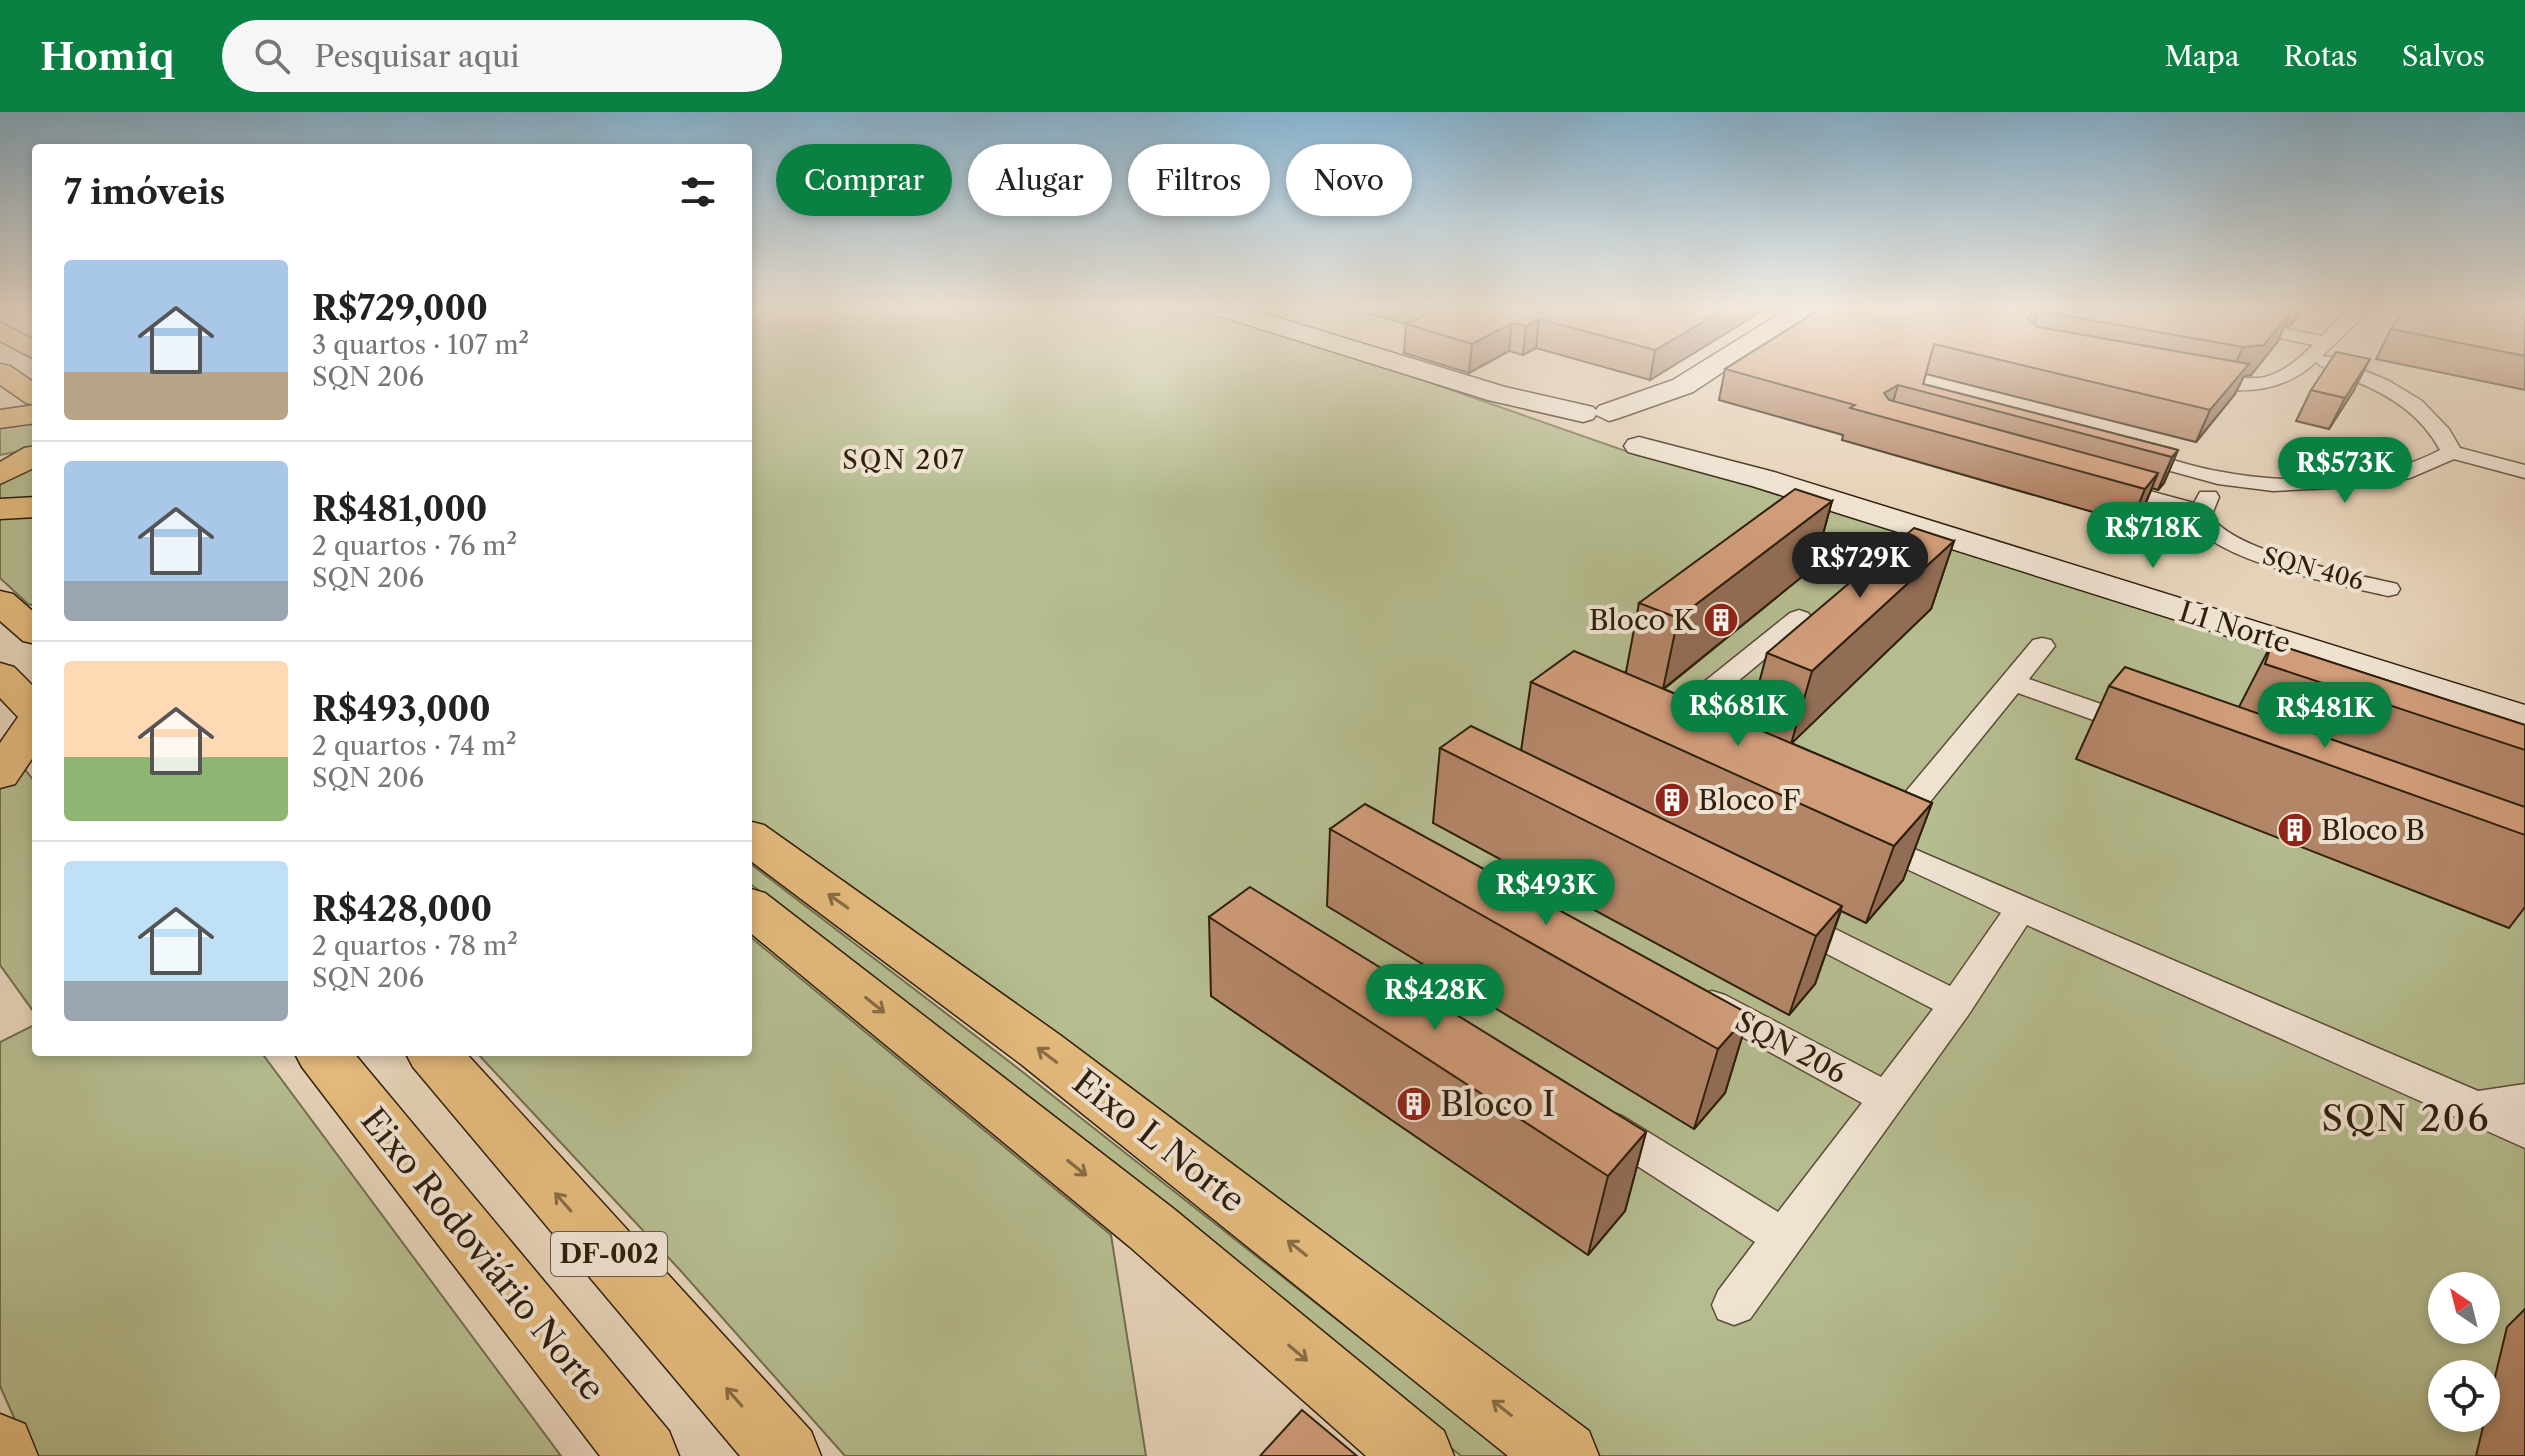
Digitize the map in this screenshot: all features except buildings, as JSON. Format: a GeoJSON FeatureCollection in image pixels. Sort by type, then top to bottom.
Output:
{"type":"FeatureCollection","features":[{"type":"Feature","properties":{"kind":"main road"},"geometry":{"type":"LineString","coordinates":[[0,372],[32,394]]}},
{"type":"Feature","properties":{"kind":"main road"},"geometry":{"type":"LineString","coordinates":[[0,419],[32,415]]}},
{"type":"Feature","properties":{"kind":"main road"},"geometry":{"type":"LineString","coordinates":[[0,475],[32,457]]}},
{"type":"Feature","properties":{"kind":"main road"},"geometry":{"type":"LineString","coordinates":[[0,509],[32,507]]}},
{"type":"Feature","properties":{"kind":"main road"},"geometry":{"type":"LineString","coordinates":[[0,602],[32,630]]}},
{"type":"Feature","properties":{"kind":"main road"},"geometry":{"type":"LineString","coordinates":[[0,675],[32,708]]}},
{"type":"Feature","properties":{"kind":"main road"},"geometry":{"type":"LineString","coordinates":[[0,775],[32,727]]}},
{"type":"Feature","properties":{"kind":"main road","name":"Eixo L Norte"},"geometry":{"type":"LineString","coordinates":[[752,839],[1041,1050],[1564,1456]]}},
{"type":"Feature","properties":{"kind":"main road"},"geometry":{"type":"LineString","coordinates":[[752,908],[1152,1228],[1419,1456]]}},
{"type":"Feature","properties":{"kind":"main road","name":"Eixo Rodoviário Norte"},"geometry":{"type":"LineString","coordinates":[[324,1056],[644,1456]]}},
{"type":"Feature","properties":{"kind":"main road","name":"DF-002"},"geometry":{"type":"LineString","coordinates":[[436,1056],[786,1456]]}},
{"type":"Feature","properties":{"kind":"main road"},"geometry":{"type":"LineString","coordinates":[[0,1449],[3,1456]]}},
{"type":"Feature","properties":{"kind":"street","name":"L1 Norte"},"geometry":{"type":"LineString","coordinates":[[1422,371],[1619,430],[1763,479],[2525,718]]}},
{"type":"Feature","properties":{"kind":"street"},"geometry":{"type":"LineString","coordinates":[[1619,430],[1707,371]]}},
{"type":"Feature","properties":{"kind":"street"},"geometry":{"type":"LineString","coordinates":[[2184,377],[2230,386],[2260,386],[2288,378],[2296,371]]}},
{"type":"Feature","properties":{"kind":"street"},"geometry":{"type":"LineString","coordinates":[[2357,371],[2410,400],[2442,429],[2452,452]]}},
{"type":"Feature","properties":{"kind":"street"},"geometry":{"type":"LineString","coordinates":[[1619,430],[1661,418],[1666,406],[1683,386]]}},
{"type":"Feature","properties":{"kind":"street"},"geometry":{"type":"LineString","coordinates":[[2117,450],[2220,479],[2304,485],[2355,481],[2423,469],[2452,452],[2525,472]]}},
{"type":"Feature","properties":{"kind":"street"},"geometry":{"type":"LineString","coordinates":[[0,463],[32,456]]}},
{"type":"Feature","properties":{"kind":"street"},"geometry":{"type":"LineString","coordinates":[[2081,479],[2200,512],[2220,479]]}},
{"type":"Feature","properties":{"kind":"street","name":"SQN 406"},"geometry":{"type":"LineString","coordinates":[[2200,512],[2200,522],[2206,531],[2233,545],[2388,589]]}},
{"type":"Feature","properties":{"kind":"street"},"geometry":{"type":"LineString","coordinates":[[1690,759],[1678,752],[1669,739],[1672,725],[1799,618]]}},
{"type":"Feature","properties":{"kind":"street"},"geometry":{"type":"LineString","coordinates":[[2042,646],[2013,682],[1865,838],[2476,1107],[2525,1132]]}},
{"type":"Feature","properties":{"kind":"street"},"geometry":{"type":"LineString","coordinates":[[2013,682],[2160,734]]}},
{"type":"Feature","properties":{"kind":"street"},"geometry":{"type":"LineString","coordinates":[[1765,908],[1956,1005]]}},
{"type":"Feature","properties":{"kind":"street"},"geometry":{"type":"LineString","coordinates":[[1734,1305],[1956,1005],[2021,909]]}},
{"type":"Feature","properties":{"kind":"street","name":"SQN 206"},"geometry":{"type":"LineString","coordinates":[[1678,986],[1886,1098]]}},
{"type":"Feature","properties":{"kind":"street"},"geometry":{"type":"LineString","coordinates":[[2476,1107],[2525,1099]]}},
{"type":"Feature","properties":{"kind":"street"},"geometry":{"type":"LineString","coordinates":[[1585,1112],[1782,1237]]}},
{"type":"Feature","properties":{"kind":"green space"},"geometry":{"type":"Polygon","coordinates":[[[752,371],[1396,371],[1634,454],[1783,492],[2525,724],[2525,1456],[1585,1456],[752,826],[752,371]]]}},
{"type":"Feature","properties":{"kind":"green space"},"geometry":{"type":"Polygon","coordinates":[[[32,420],[32,449],[0,455],[0,422],[32,420]]]}},
{"type":"Feature","properties":{"kind":"green space"},"geometry":{"type":"Polygon","coordinates":[[[32,466],[32,502],[0,503],[0,479],[32,466]]]}},
{"type":"Feature","properties":{"kind":"green space"},"geometry":{"type":"Polygon","coordinates":[[[32,510],[32,605],[0,578],[0,512],[32,510]]]}},
{"type":"Feature","properties":{"kind":"green space"},"geometry":{"type":"Polygon","coordinates":[[[21,765],[32,778],[32,1009],[0,965],[0,787],[21,765]]]}},
{"type":"Feature","properties":{"kind":"green space"},"geometry":{"type":"Polygon","coordinates":[[[752,865],[1015,1066],[1510,1456],[1461,1456],[1003,1080],[752,885],[752,865]]]}},
{"type":"Feature","properties":{"kind":"green space"},"geometry":{"type":"Polygon","coordinates":[[[752,938],[1111,1235],[1146,1456],[845,1456],[680,1270],[480,1056],[752,1056],[752,938]]]}},
{"type":"Feature","properties":{"kind":"green space"},"geometry":{"type":"Polygon","coordinates":[[[32,1026],[32,1056],[264,1056],[561,1456],[31,1456],[0,1386],[0,1042],[32,1026]]]}},
{"type":"Feature","properties":{"kind":"place","name":"Bloco K"},"geometry":{"type":"Point","coordinates":[1721,620]}},
{"type":"Feature","properties":{"kind":"place","name":"Bloco F"},"geometry":{"type":"Point","coordinates":[1672,800]}},
{"type":"Feature","properties":{"kind":"place","name":"Bloco B"},"geometry":{"type":"Point","coordinates":[2295,830]}},
{"type":"Feature","properties":{"kind":"place","name":"Bloco I"},"geometry":{"type":"Point","coordinates":[1414,1104]}},
{"type":"Feature","properties":{"kind":"district","name":"SQN 207"},"geometry":{"type":"Point","coordinates":[904,460]}},
{"type":"Feature","properties":{"kind":"district","name":"SQN 206"},"geometry":{"type":"Point","coordinates":[2406,1118]}}]}
